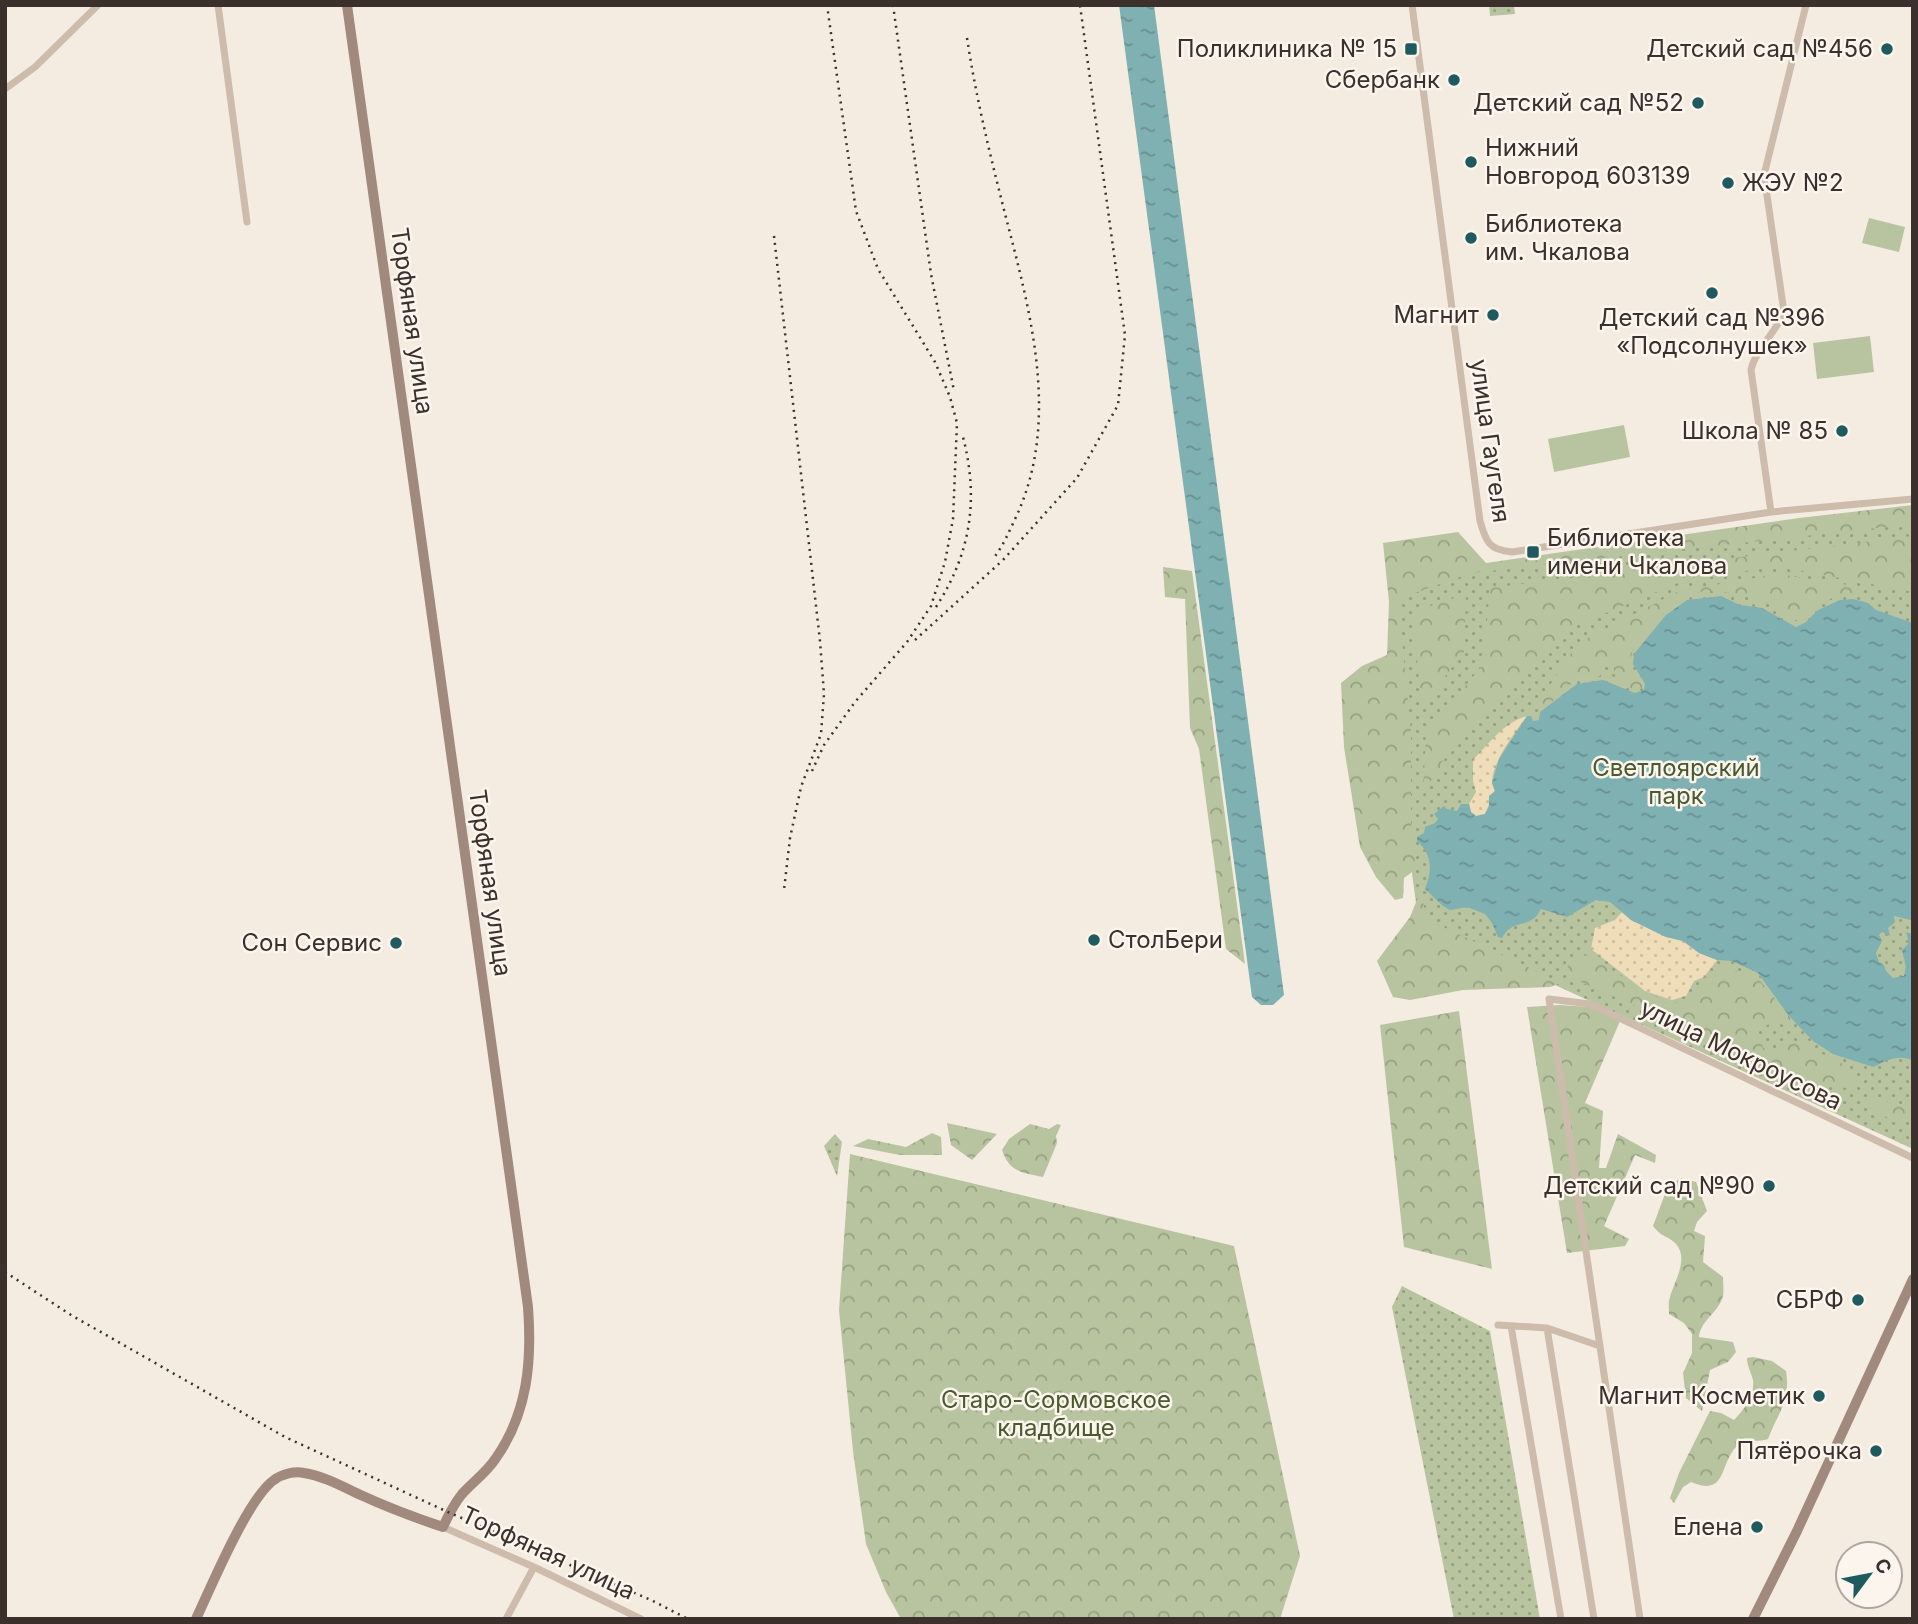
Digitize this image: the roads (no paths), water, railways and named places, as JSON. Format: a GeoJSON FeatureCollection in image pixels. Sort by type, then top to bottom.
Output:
{"type":"FeatureCollection","features":[{"type":"Feature","properties":{"kind":"street"},"geometry":{"type":"LineString","coordinates":[[5,89],[35,67],[98,5]]}},
{"type":"Feature","properties":{"kind":"street"},"geometry":{"type":"LineString","coordinates":[[218,5],[247,222]]}},
{"type":"Feature","properties":{"kind":"street","name":"Торфяная улица"},"geometry":{"type":"LineString","coordinates":[[347,5],[521,1254],[531,1346],[528,1378],[509,1436],[495,1460],[461,1496],[443,1527],[534,1567],[640,1619]]}},
{"type":"Feature","properties":{"kind":"street","name":"улица Гаугеля"},"geometry":{"type":"LineString","coordinates":[[1412,5],[1480,521],[1491,546],[1498,551],[1512,552],[1771,512]]}},
{"type":"Feature","properties":{"kind":"street"},"geometry":{"type":"LineString","coordinates":[[1806,5],[1764,175],[1784,312],[1778,326],[1754,359],[1751,370],[1771,512],[1913,499]]}},
{"type":"Feature","properties":{"kind":"street","name":"улица Мокроусова"},"geometry":{"type":"LineString","coordinates":[[1600,1346],[1549,999],[1590,1004],[1913,1158]]}},
{"type":"Feature","properties":{"kind":"street"},"geometry":{"type":"LineString","coordinates":[[1755,1619],[1913,1279]]}},
{"type":"Feature","properties":{"kind":"street"},"geometry":{"type":"LineString","coordinates":[[1498,1325],[1548,1328],[1600,1346],[1640,1619]]}},
{"type":"Feature","properties":{"kind":"street"},"geometry":{"type":"LineString","coordinates":[[1511,1326],[1561,1619]]}},
{"type":"Feature","properties":{"kind":"street"},"geometry":{"type":"LineString","coordinates":[[1548,1328],[1594,1619]]}},
{"type":"Feature","properties":{"kind":"street"},"geometry":{"type":"LineString","coordinates":[[196,1619],[255,1503],[272,1481],[281,1475],[303,1472],[316,1476],[382,1505],[443,1527]]}},
{"type":"Feature","properties":{"kind":"street"},"geometry":{"type":"LineString","coordinates":[[506,1619],[534,1567]]}},
{"type":"Feature","properties":{"kind":"street"},"geometry":{"type":"LineString","coordinates":[[618,1619],[623,1611]]}},
{"type":"Feature","properties":{"kind":"water"},"geometry":{"type":"Polygon","coordinates":[[[1119,5],[1154,5],[1284,995],[1273,1005],[1261,1005],[1252,997],[1119,5]]]}},
{"type":"Feature","properties":{"kind":"water"},"geometry":{"type":"Polygon","coordinates":[[[1721,596],[1740,605],[1762,608],[1796,627],[1806,622],[1818,610],[1840,600],[1853,599],[1913,623],[1913,925],[1911,927],[1911,920],[1894,916],[1895,922],[1888,928],[1890,936],[1882,932],[1879,935],[1882,941],[1876,953],[1879,962],[1893,978],[1904,976],[1906,967],[1902,950],[1909,943],[1906,932],[1913,934],[1913,1061],[1898,1058],[1873,1067],[1833,1054],[1813,1041],[1789,1016],[1758,973],[1732,961],[1717,960],[1699,953],[1683,941],[1666,937],[1631,920],[1610,902],[1596,900],[1567,917],[1541,909],[1534,918],[1513,927],[1502,938],[1498,937],[1485,914],[1467,907],[1450,910],[1425,889],[1430,864],[1417,837],[1424,833],[1425,827],[1435,823],[1438,819],[1434,814],[1444,806],[1457,811],[1461,804],[1469,804],[1471,812],[1476,816],[1485,814],[1489,806],[1489,796],[1495,791],[1492,783],[1499,759],[1527,716],[1531,716],[1533,721],[1539,720],[1540,712],[1577,684],[1603,680],[1635,693],[1644,690],[1645,684],[1633,664],[1634,654],[1666,615],[1687,600],[1721,596]]]}},
{"type":"Feature","properties":{"kind":"railway"},"geometry":{"type":"LineString","coordinates":[[812,771],[824,745],[855,702],[907,642],[931,606],[945,562],[953,519],[957,423],[950,397],[935,362],[878,269],[856,211],[827,5]]}},
{"type":"Feature","properties":{"kind":"railway"},"geometry":{"type":"LineString","coordinates":[[893,5],[931,274],[954,391]]}},
{"type":"Feature","properties":{"kind":"railway"},"geometry":{"type":"LineString","coordinates":[[915,640],[1003,560],[1077,478],[1118,405],[1125,335],[1080,5]]}},
{"type":"Feature","properties":{"kind":"railway"},"geometry":{"type":"LineString","coordinates":[[967,38],[986,136],[1029,315],[1039,397],[1037,438],[1030,478],[1016,517],[993,559]]}},
{"type":"Feature","properties":{"kind":"railway"},"geometry":{"type":"LineString","coordinates":[[774,236],[824,694],[821,734],[801,787],[790,838],[784,890]]}},
{"type":"Feature","properties":{"kind":"railway"},"geometry":{"type":"LineString","coordinates":[[936,607],[957,566],[969,525],[970,482],[963,437]]}},
{"type":"Feature","properties":{"kind":"railway"},"geometry":{"type":"LineString","coordinates":[[5,1272],[71,1315],[285,1437],[688,1619]]}},
{"type":"Feature","properties":{"kind":"place","name":"Поликлиника № 15"},"geometry":{"type":"Point","coordinates":[1411,49]}},
{"type":"Feature","properties":{"kind":"place","name":"Детский сад №456"},"geometry":{"type":"Point","coordinates":[1887,49]}},
{"type":"Feature","properties":{"kind":"place","name":"Сбербанк"},"geometry":{"type":"Point","coordinates":[1454,80]}},
{"type":"Feature","properties":{"kind":"place","name":"Детский сад №52"},"geometry":{"type":"Point","coordinates":[1698,103]}},
{"type":"Feature","properties":{"kind":"place","name":"Нижний Новгород 603139"},"geometry":{"type":"Point","coordinates":[1471,162]}},
{"type":"Feature","properties":{"kind":"place","name":"ЖЭУ №2"},"geometry":{"type":"Point","coordinates":[1728,183]}},
{"type":"Feature","properties":{"kind":"place","name":"Библиотека им. Чкалова"},"geometry":{"type":"Point","coordinates":[1471,238]}},
{"type":"Feature","properties":{"kind":"place","name":"Детский сад №396 «Подсолнушек»"},"geometry":{"type":"Point","coordinates":[1712,293]}},
{"type":"Feature","properties":{"kind":"place","name":"Магнит"},"geometry":{"type":"Point","coordinates":[1493,315]}},
{"type":"Feature","properties":{"kind":"place","name":"Школа № 85"},"geometry":{"type":"Point","coordinates":[1842,431]}},
{"type":"Feature","properties":{"kind":"place","name":"Библиотека имени Чкалова"},"geometry":{"type":"Point","coordinates":[1533,552]}},
{"type":"Feature","properties":{"kind":"place","name":"СтолБери"},"geometry":{"type":"Point","coordinates":[1094,940]}},
{"type":"Feature","properties":{"kind":"place","name":"Сон Сервис"},"geometry":{"type":"Point","coordinates":[396,943]}},
{"type":"Feature","properties":{"kind":"place","name":"Детский сад №90"},"geometry":{"type":"Point","coordinates":[1769,1186]}},
{"type":"Feature","properties":{"kind":"place","name":"СБРФ"},"geometry":{"type":"Point","coordinates":[1858,1300]}},
{"type":"Feature","properties":{"kind":"place","name":"Магнит Косметик"},"geometry":{"type":"Point","coordinates":[1819,1396]}},
{"type":"Feature","properties":{"kind":"place","name":"Пятёрочка"},"geometry":{"type":"Point","coordinates":[1876,1451]}},
{"type":"Feature","properties":{"kind":"place","name":"Елена"},"geometry":{"type":"Point","coordinates":[1757,1527]}},
{"type":"Feature","properties":{"kind":"park label","name":"Светлоярский парк"},"geometry":{"type":"Point","coordinates":[1676,782]}},
{"type":"Feature","properties":{"kind":"park label","name":"Старо-Сормовское кладбище"},"geometry":{"type":"Point","coordinates":[1056,1414]}}]}
